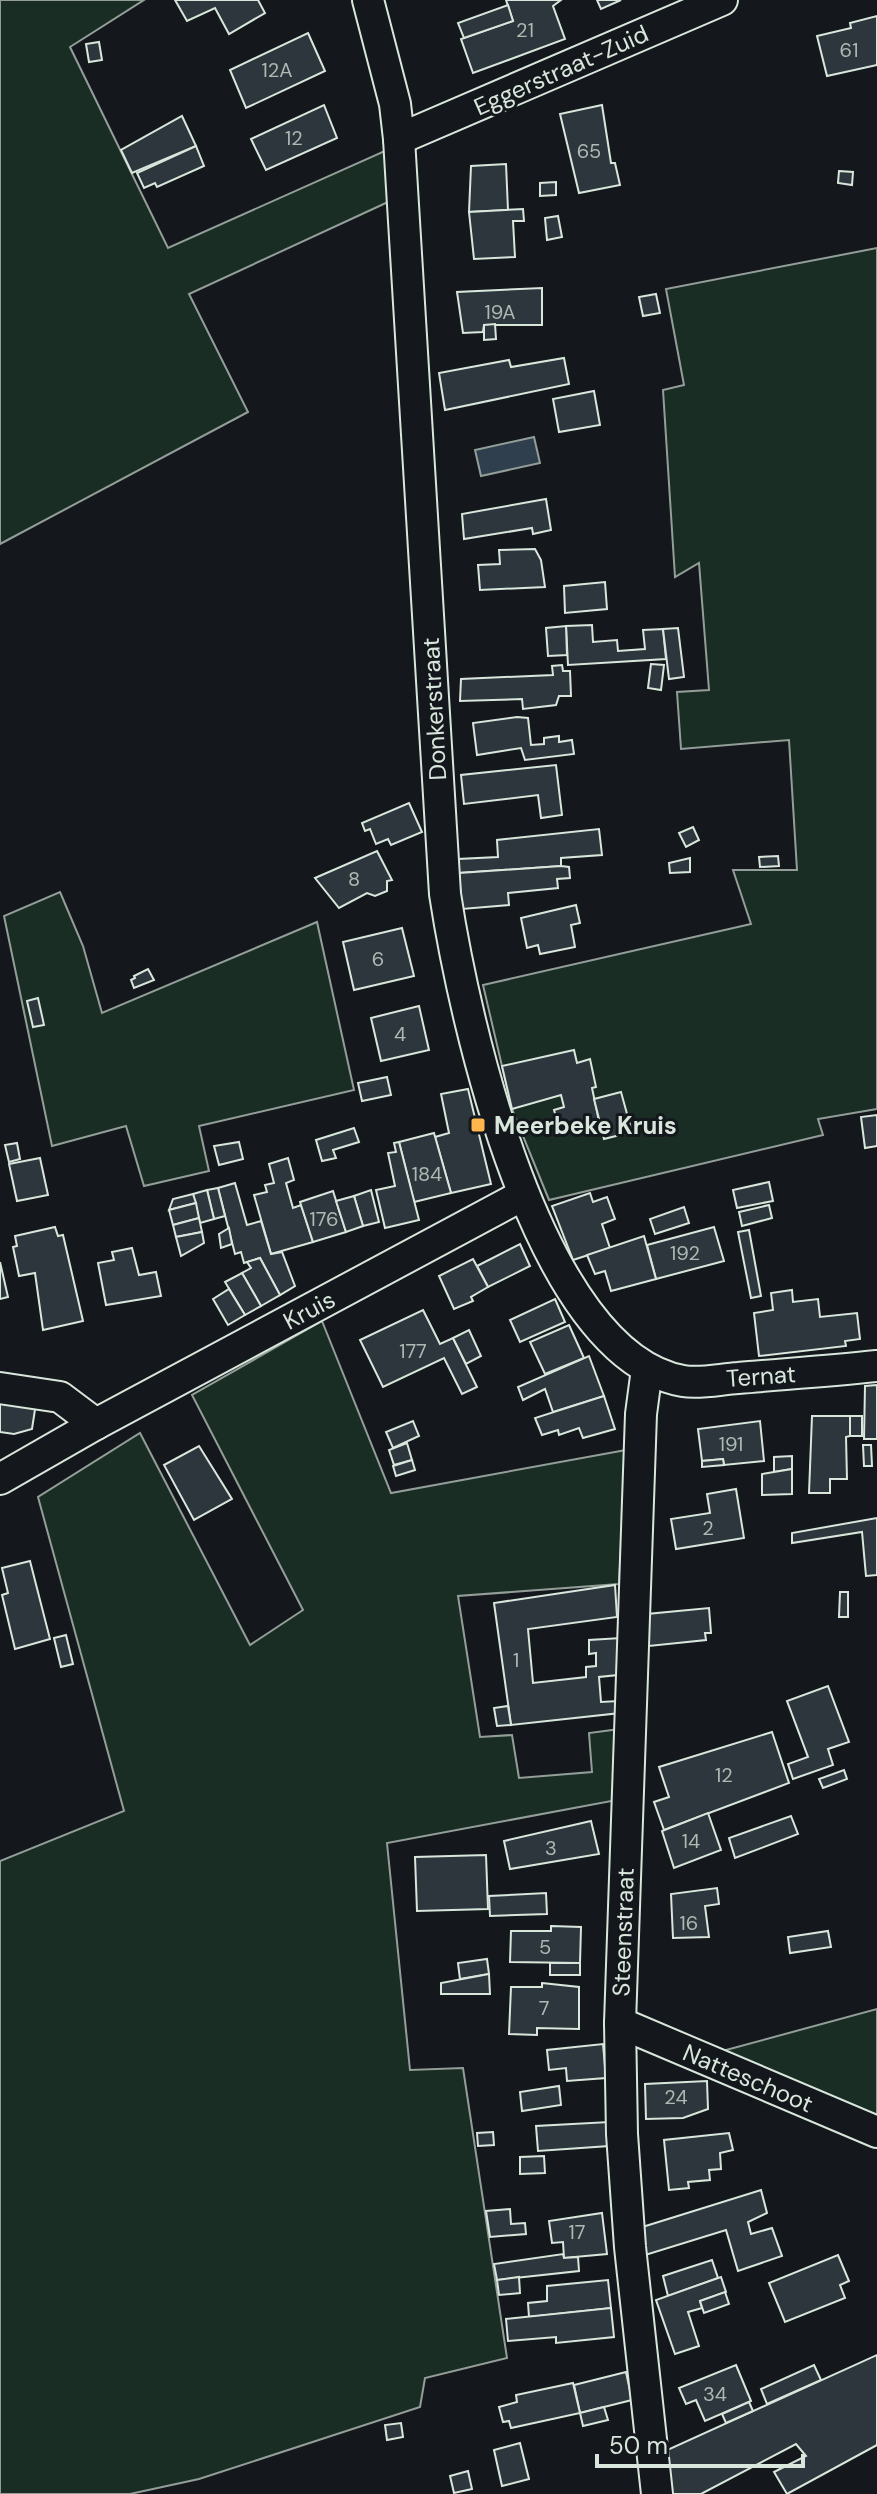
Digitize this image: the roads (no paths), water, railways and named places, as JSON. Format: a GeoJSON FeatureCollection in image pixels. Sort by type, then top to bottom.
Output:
{"type":"FeatureCollection","features":[{"type":"Feature","properties":{"kind":"street","name":"Donkerstraat"},"geometry":{"type":"LineString","coordinates":[[368,0],[395,104],[399,139],[445,894],[453,950],[490,1104],[523,1195],[557,1265],[603,1332],[647,1369]]}},
{"type":"Feature","properties":{"kind":"street","name":"Eggerstraat-Zuid"},"geometry":{"type":"LineString","coordinates":[[399,139],[722,0]]}},
{"type":"Feature","properties":{"kind":"street","name":"Kruis"},"geometry":{"type":"LineString","coordinates":[[0,1479],[96,1424],[523,1195]]}},
{"type":"Feature","properties":{"kind":"street","name":"Ternat"},"geometry":{"type":"LineString","coordinates":[[647,1369],[684,1381],[877,1366]]}},
{"type":"Feature","properties":{"kind":"street","name":"Steenstraat"},"geometry":{"type":"LineString","coordinates":[[647,1369],[641,1414],[620,2023],[622,2134],[630,2247],[657,2494]]}},
{"type":"Feature","properties":{"kind":"street"},"geometry":{"type":"LineString","coordinates":[[0,1388],[60,1397],[96,1424]]}},
{"type":"Feature","properties":{"kind":"street","name":"Natteschoot"},"geometry":{"type":"LineString","coordinates":[[620,2023],[877,2132]]}},
{"type":"Feature","properties":{"kind":"water"},"geometry":{"type":"Polygon","coordinates":[[[534,437],[540,463],[481,476],[475,450],[534,437]]]}},
{"type":"Feature","properties":{"kind":"place","name":"Meerbeke Kruis"},"geometry":{"type":"Point","coordinates":[478,1125]}}]}
